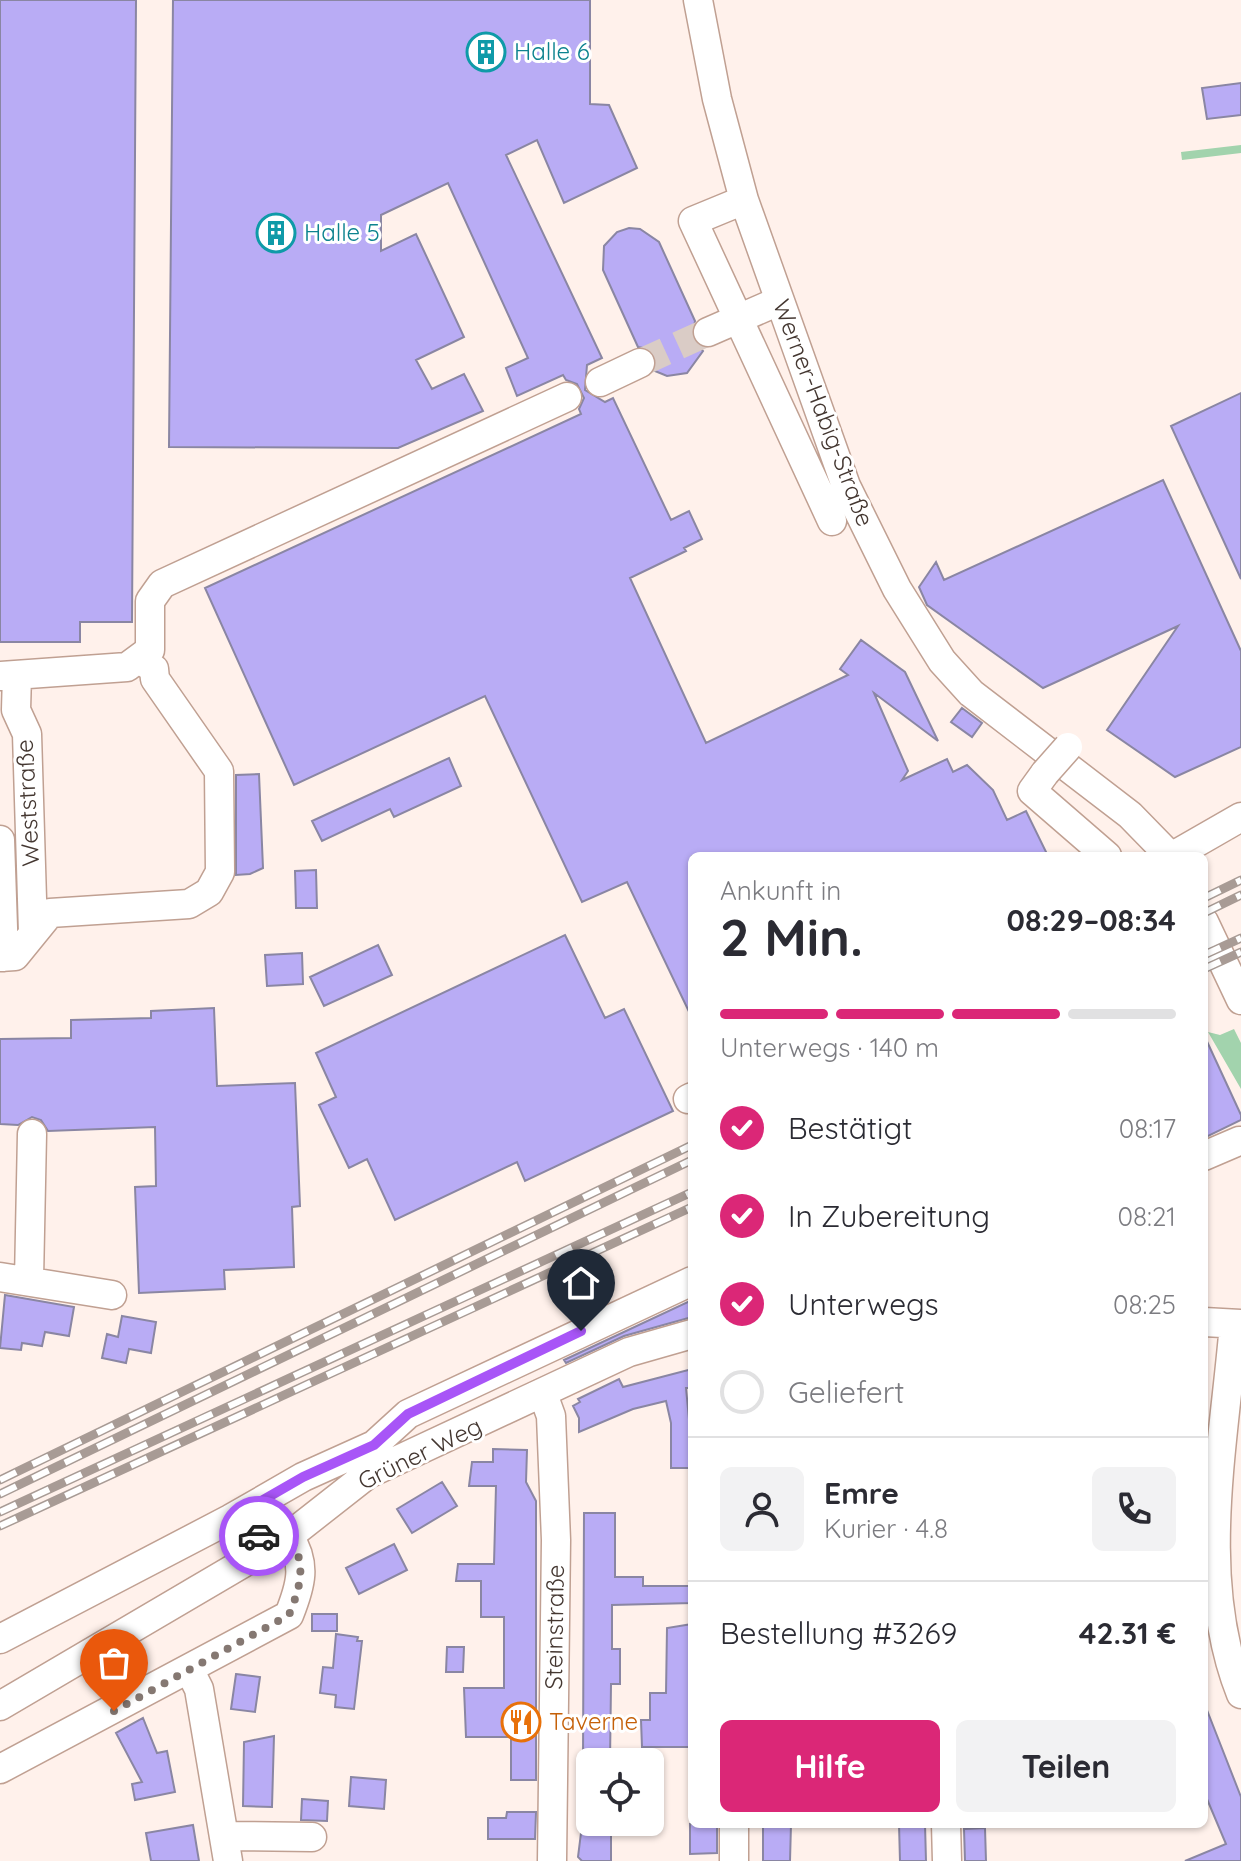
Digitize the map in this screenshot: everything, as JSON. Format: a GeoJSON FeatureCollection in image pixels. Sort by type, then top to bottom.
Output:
{"type":"FeatureCollection","features":[{"type":"Feature","properties":{"kind":"street","name":"Werner-Habig-Straße"},"geometry":{"type":"LineString","coordinates":[[705,2],[717,99],[744,200],[854,503],[897,589],[942,661],[971,693],[1176,852]]}},
{"type":"Feature","properties":{"kind":"street"},"geometry":{"type":"LineString","coordinates":[[744,200],[693,221],[830,517],[854,503]]}},
{"type":"Feature","properties":{"kind":"street"},"geometry":{"type":"LineString","coordinates":[[708,332],[779,301]]}},
{"type":"Feature","properties":{"kind":"street"},"geometry":{"type":"LineString","coordinates":[[600,382],[640,363]]}},
{"type":"Feature","properties":{"kind":"street"},"geometry":{"type":"LineString","coordinates":[[0,840],[2,957],[15,956],[50,913],[189,904],[200,899],[216,884],[220,872],[219,771],[155,679],[145,649],[150,601],[162,584],[567,397]]}},
{"type":"Feature","properties":{"kind":"street"},"geometry":{"type":"LineString","coordinates":[[8,676],[127,667],[145,649]]}},
{"type":"Feature","properties":{"kind":"street","name":"Weststraße"},"geometry":{"type":"LineString","coordinates":[[8,676],[16,710],[27,734],[33,932]]}},
{"type":"Feature","properties":{"kind":"street"},"geometry":{"type":"LineString","coordinates":[[1074,740],[1032,791],[1102,852]]}},
{"type":"Feature","properties":{"kind":"street"},"geometry":{"type":"LineString","coordinates":[[1179,852],[1241,817]]}},
{"type":"Feature","properties":{"kind":"street"},"geometry":{"type":"LineString","coordinates":[[1208,930],[1241,1000]]}},
{"type":"Feature","properties":{"kind":"street"},"geometry":{"type":"LineString","coordinates":[[29,1280],[32,1134]]}},
{"type":"Feature","properties":{"kind":"street"},"geometry":{"type":"LineString","coordinates":[[1208,1154],[1239,1141]]}},
{"type":"Feature","properties":{"kind":"street"},"geometry":{"type":"LineString","coordinates":[[0,1277],[112,1295]]}},
{"type":"Feature","properties":{"kind":"street"},"geometry":{"type":"LineString","coordinates":[[0,1639],[230,1519],[303,1477],[374,1445],[408,1414],[688,1283]]}},
{"type":"Feature","properties":{"kind":"street"},"geometry":{"type":"LineString","coordinates":[[1208,1322],[1237,1324],[1214,1576],[1219,1621],[1241,1694]]}},
{"type":"Feature","properties":{"kind":"street","name":"Grüner Weg"},"geometry":{"type":"LineString","coordinates":[[0,1706],[278,1543],[368,1474],[629,1352],[688,1335]]}},
{"type":"Feature","properties":{"kind":"street","name":"Steinstraße"},"geometry":{"type":"LineString","coordinates":[[543,1394],[551,1416],[556,1540],[552,1861]]}},
{"type":"Feature","properties":{"kind":"street"},"geometry":{"type":"LineString","coordinates":[[0,1769],[190,1671],[289,1615],[301,1585],[300,1554],[230,1519]]}},
{"type":"Feature","properties":{"kind":"street"},"geometry":{"type":"LineString","coordinates":[[190,1671],[199,1689],[226,1848],[312,1837]]}},
{"type":"Feature","properties":{"kind":"street"},"geometry":{"type":"LineString","coordinates":[[734,1828],[734,1861]]}},
{"type":"Feature","properties":{"kind":"street"},"geometry":{"type":"LineString","coordinates":[[946,1828],[947,1861]]}},
{"type":"Feature","properties":{"kind":"green space"},"geometry":{"type":"Polygon","coordinates":[[[1241,145],[1241,153],[1182,160],[1181,152],[1241,145]]]}},
{"type":"Feature","properties":{"kind":"green space"},"geometry":{"type":"Polygon","coordinates":[[[1234,1029],[1241,1043],[1241,1089],[1208,1032],[1220,1035],[1234,1029]]]}},
{"type":"Feature","properties":{"kind":"building"},"geometry":{"type":"Polygon","coordinates":[[[0,0],[136,0],[132,622],[80,622],[80,642],[0,642],[0,0]]]}},
{"type":"Feature","properties":{"kind":"building"},"geometry":{"type":"Polygon","coordinates":[[[173,0],[590,0],[590,104],[609,105],[637,168],[564,203],[537,140],[506,155],[602,358],[587,365],[585,390],[605,402],[613,398],[671,520],[689,511],[702,539],[684,548],[686,551],[630,578],[706,743],[848,675],[840,669],[861,640],[905,672],[938,741],[874,693],[908,771],[902,780],[947,759],[953,772],[967,765],[993,790],[1007,820],[1026,811],[1046,852],[688,852],[688,1010],[627,882],[582,902],[485,696],[294,785],[205,588],[581,414],[579,409],[584,398],[577,384],[566,380],[563,375],[517,396],[506,368],[528,358],[448,183],[381,215],[381,251],[416,234],[464,337],[416,360],[432,389],[464,374],[483,411],[398,448],[169,447],[173,0]]]}},
{"type":"Feature","properties":{"kind":"building"},"geometry":{"type":"Polygon","coordinates":[[[1241,83],[1241,115],[1207,119],[1202,88],[1241,83]]]}},
{"type":"Feature","properties":{"kind":"building"},"geometry":{"type":"Polygon","coordinates":[[[629,228],[640,229],[659,242],[695,321],[692,338],[703,351],[687,373],[667,376],[655,371],[655,355],[649,349],[638,347],[603,270],[604,246],[617,232],[629,228]]]}},
{"type":"Feature","properties":{"kind":"building"},"geometry":{"type":"Polygon","coordinates":[[[1241,393],[1241,579],[1171,426],[1241,393]]]}},
{"type":"Feature","properties":{"kind":"building"},"geometry":{"type":"Polygon","coordinates":[[[1163,480],[1241,651],[1241,747],[1175,777],[1107,730],[1178,626],[1043,688],[927,605],[919,587],[936,562],[944,580],[1163,480]]]}},
{"type":"Feature","properties":{"kind":"building"},"geometry":{"type":"Polygon","coordinates":[[[962,708],[982,723],[972,737],[951,722],[962,708]]]}},
{"type":"Feature","properties":{"kind":"building"},"geometry":{"type":"Polygon","coordinates":[[[449,758],[461,786],[394,817],[390,809],[322,841],[312,821],[449,758]]]}},
{"type":"Feature","properties":{"kind":"building"},"geometry":{"type":"Polygon","coordinates":[[[259,774],[263,868],[250,874],[236,875],[236,775],[259,774]]]}},
{"type":"Feature","properties":{"kind":"building"},"geometry":{"type":"Polygon","coordinates":[[[316,870],[317,908],[296,908],[295,871],[316,870]]]}},
{"type":"Feature","properties":{"kind":"building"},"geometry":{"type":"Polygon","coordinates":[[[565,935],[605,1018],[624,1009],[673,1111],[525,1181],[517,1162],[395,1220],[367,1159],[349,1168],[319,1105],[336,1097],[316,1053],[565,935]]]}},
{"type":"Feature","properties":{"kind":"building"},"geometry":{"type":"Polygon","coordinates":[[[378,945],[392,975],[324,1006],[310,977],[378,945]]]}},
{"type":"Feature","properties":{"kind":"building"},"geometry":{"type":"Polygon","coordinates":[[[302,953],[303,984],[267,986],[265,955],[302,953]]]}},
{"type":"Feature","properties":{"kind":"building"},"geometry":{"type":"Polygon","coordinates":[[[214,1008],[217,1086],[295,1083],[300,1206],[292,1207],[294,1267],[224,1270],[225,1289],[139,1293],[135,1187],[156,1186],[155,1127],[48,1131],[41,1120],[32,1117],[18,1125],[0,1124],[0,1039],[71,1038],[71,1020],[151,1018],[151,1011],[214,1008]]]}},
{"type":"Feature","properties":{"kind":"building"},"geometry":{"type":"Polygon","coordinates":[[[1208,1044],[1241,1115],[1241,1120],[1208,1136],[1208,1044]]]}},
{"type":"Feature","properties":{"kind":"building"},"geometry":{"type":"Polygon","coordinates":[[[5,1295],[74,1307],[69,1336],[45,1332],[42,1346],[22,1343],[21,1350],[0,1348],[5,1295]]]}},
{"type":"Feature","properties":{"kind":"building"},"geometry":{"type":"Polygon","coordinates":[[[688,1302],[688,1318],[624,1336],[566,1363],[564,1360],[688,1302]]]}},
{"type":"Feature","properties":{"kind":"building"},"geometry":{"type":"Polygon","coordinates":[[[122,1316],[156,1322],[151,1353],[129,1349],[126,1363],[102,1358],[107,1334],[118,1337],[122,1316]]]}},
{"type":"Feature","properties":{"kind":"building"},"geometry":{"type":"Polygon","coordinates":[[[688,1370],[688,1468],[671,1468],[671,1423],[666,1401],[633,1409],[579,1432],[579,1418],[573,1406],[580,1402],[578,1399],[619,1379],[623,1387],[688,1370]]]}},
{"type":"Feature","properties":{"kind":"building"},"geometry":{"type":"Polygon","coordinates":[[[493,1449],[527,1450],[526,1482],[536,1501],[536,1780],[511,1780],[511,1737],[466,1737],[464,1688],[504,1688],[504,1617],[481,1617],[481,1581],[456,1581],[458,1564],[494,1564],[496,1486],[469,1486],[472,1462],[493,1462],[493,1449]]]}},
{"type":"Feature","properties":{"kind":"building"},"geometry":{"type":"Polygon","coordinates":[[[442,1482],[457,1506],[412,1533],[397,1509],[442,1482]]]}},
{"type":"Feature","properties":{"kind":"building"},"geometry":{"type":"Polygon","coordinates":[[[584,1513],[615,1513],[615,1577],[643,1577],[643,1586],[688,1586],[688,1603],[612,1605],[612,1649],[620,1649],[620,1684],[611,1684],[610,1748],[583,1748],[584,1513]]]}},
{"type":"Feature","properties":{"kind":"building"},"geometry":{"type":"Polygon","coordinates":[[[394,1544],[407,1570],[359,1594],[346,1568],[394,1544]]]}},
{"type":"Feature","properties":{"kind":"building"},"geometry":{"type":"Polygon","coordinates":[[[312,1614],[337,1614],[337,1631],[312,1631],[312,1614]]]}},
{"type":"Feature","properties":{"kind":"building"},"geometry":{"type":"Polygon","coordinates":[[[688,1625],[688,1747],[642,1747],[641,1720],[650,1720],[650,1693],[666,1693],[667,1628],[688,1625]]]}},
{"type":"Feature","properties":{"kind":"building"},"geometry":{"type":"Polygon","coordinates":[[[336,1634],[358,1637],[357,1641],[362,1641],[354,1709],[335,1707],[336,1695],[320,1693],[323,1667],[333,1668],[336,1634]]]}},
{"type":"Feature","properties":{"kind":"building"},"geometry":{"type":"Polygon","coordinates":[[[447,1647],[464,1647],[463,1672],[446,1672],[447,1647]]]}},
{"type":"Feature","properties":{"kind":"building"},"geometry":{"type":"Polygon","coordinates":[[[236,1674],[260,1677],[255,1712],[231,1709],[236,1674]]]}},
{"type":"Feature","properties":{"kind":"building"},"geometry":{"type":"Polygon","coordinates":[[[1208,1713],[1241,1797],[1241,1861],[1185,1861],[1226,1844],[1208,1801],[1208,1713]]]}},
{"type":"Feature","properties":{"kind":"building"},"geometry":{"type":"Polygon","coordinates":[[[143,1718],[157,1753],[167,1751],[175,1792],[135,1800],[132,1784],[142,1782],[116,1733],[143,1718]]]}},
{"type":"Feature","properties":{"kind":"building"},"geometry":{"type":"Polygon","coordinates":[[[274,1736],[272,1807],[243,1806],[244,1742],[274,1736]]]}},
{"type":"Feature","properties":{"kind":"building"},"geometry":{"type":"Polygon","coordinates":[[[351,1777],[386,1780],[384,1809],[349,1806],[351,1777]]]}},
{"type":"Feature","properties":{"kind":"building"},"geometry":{"type":"Polygon","coordinates":[[[302,1799],[328,1801],[327,1821],[301,1820],[302,1799]]]}},
{"type":"Feature","properties":{"kind":"building"},"geometry":{"type":"Polygon","coordinates":[[[507,1812],[536,1812],[535,1839],[488,1839],[488,1818],[506,1818],[507,1812]]]}},
{"type":"Feature","properties":{"kind":"building"},"geometry":{"type":"Polygon","coordinates":[[[193,1825],[199,1861],[151,1861],[146,1833],[193,1825]]]}},
{"type":"Feature","properties":{"kind":"building"},"geometry":{"type":"Polygon","coordinates":[[[690,1828],[717,1828],[717,1853],[690,1854],[690,1828]]]}},
{"type":"Feature","properties":{"kind":"building"},"geometry":{"type":"Polygon","coordinates":[[[763,1828],[791,1828],[790,1861],[763,1861],[763,1828]]]}},
{"type":"Feature","properties":{"kind":"building"},"geometry":{"type":"Polygon","coordinates":[[[899,1828],[925,1828],[926,1861],[900,1861],[899,1828]]]}},
{"type":"Feature","properties":{"kind":"building"},"geometry":{"type":"Polygon","coordinates":[[[985,1828],[986,1861],[965,1861],[964,1829],[985,1828]]]}},
{"type":"Feature","properties":{"kind":"building"},"geometry":{"type":"Polygon","coordinates":[[[581,1836],[611,1836],[611,1861],[582,1861],[578,1857],[581,1836]]]}},
{"type":"Feature","properties":{"kind":"tunnel"},"geometry":{"type":"LineString","coordinates":[[640,363],[708,332]]}},
{"type":"Feature","properties":{"kind":"railway"},"geometry":{"type":"LineString","coordinates":[[1208,896],[1241,880]]}},
{"type":"Feature","properties":{"kind":"railway"},"geometry":{"type":"LineString","coordinates":[[1208,911],[1241,895]]}},
{"type":"Feature","properties":{"kind":"railway"},"geometry":{"type":"LineString","coordinates":[[1208,953],[1241,938]]}},
{"type":"Feature","properties":{"kind":"railway"},"geometry":{"type":"LineString","coordinates":[[1208,967],[1241,952]]}},
{"type":"Feature","properties":{"kind":"railway"},"geometry":{"type":"LineString","coordinates":[[0,1480],[688,1147]]}},
{"type":"Feature","properties":{"kind":"railway"},"geometry":{"type":"LineString","coordinates":[[0,1494],[688,1162]]}},
{"type":"Feature","properties":{"kind":"railway"},"geometry":{"type":"LineString","coordinates":[[0,1512],[688,1194]]}},
{"type":"Feature","properties":{"kind":"railway"},"geometry":{"type":"LineString","coordinates":[[0,1526],[688,1209]]}},
{"type":"Feature","properties":{"kind":"way so far"},"geometry":{"type":"LineString","coordinates":[[114,1711],[289,1615],[301,1585],[300,1554],[289,1536],[266,1550],[259,1536]]}},
{"type":"Feature","properties":{"kind":"place","name":"Halle 6"},"geometry":{"type":"Point","coordinates":[486,52]}},
{"type":"Feature","properties":{"kind":"place","name":"Halle 5"},"geometry":{"type":"Point","coordinates":[276,233]}},
{"type":"Feature","properties":{"kind":"place","name":"Taverne"},"geometry":{"type":"Point","coordinates":[521,1722]}},
{"type":"Feature","properties":{"kind":"route"},"geometry":{"type":"LineString","coordinates":[[259,1536],[230,1519],[303,1477],[374,1445],[408,1414],[581,1331]]}}]}
